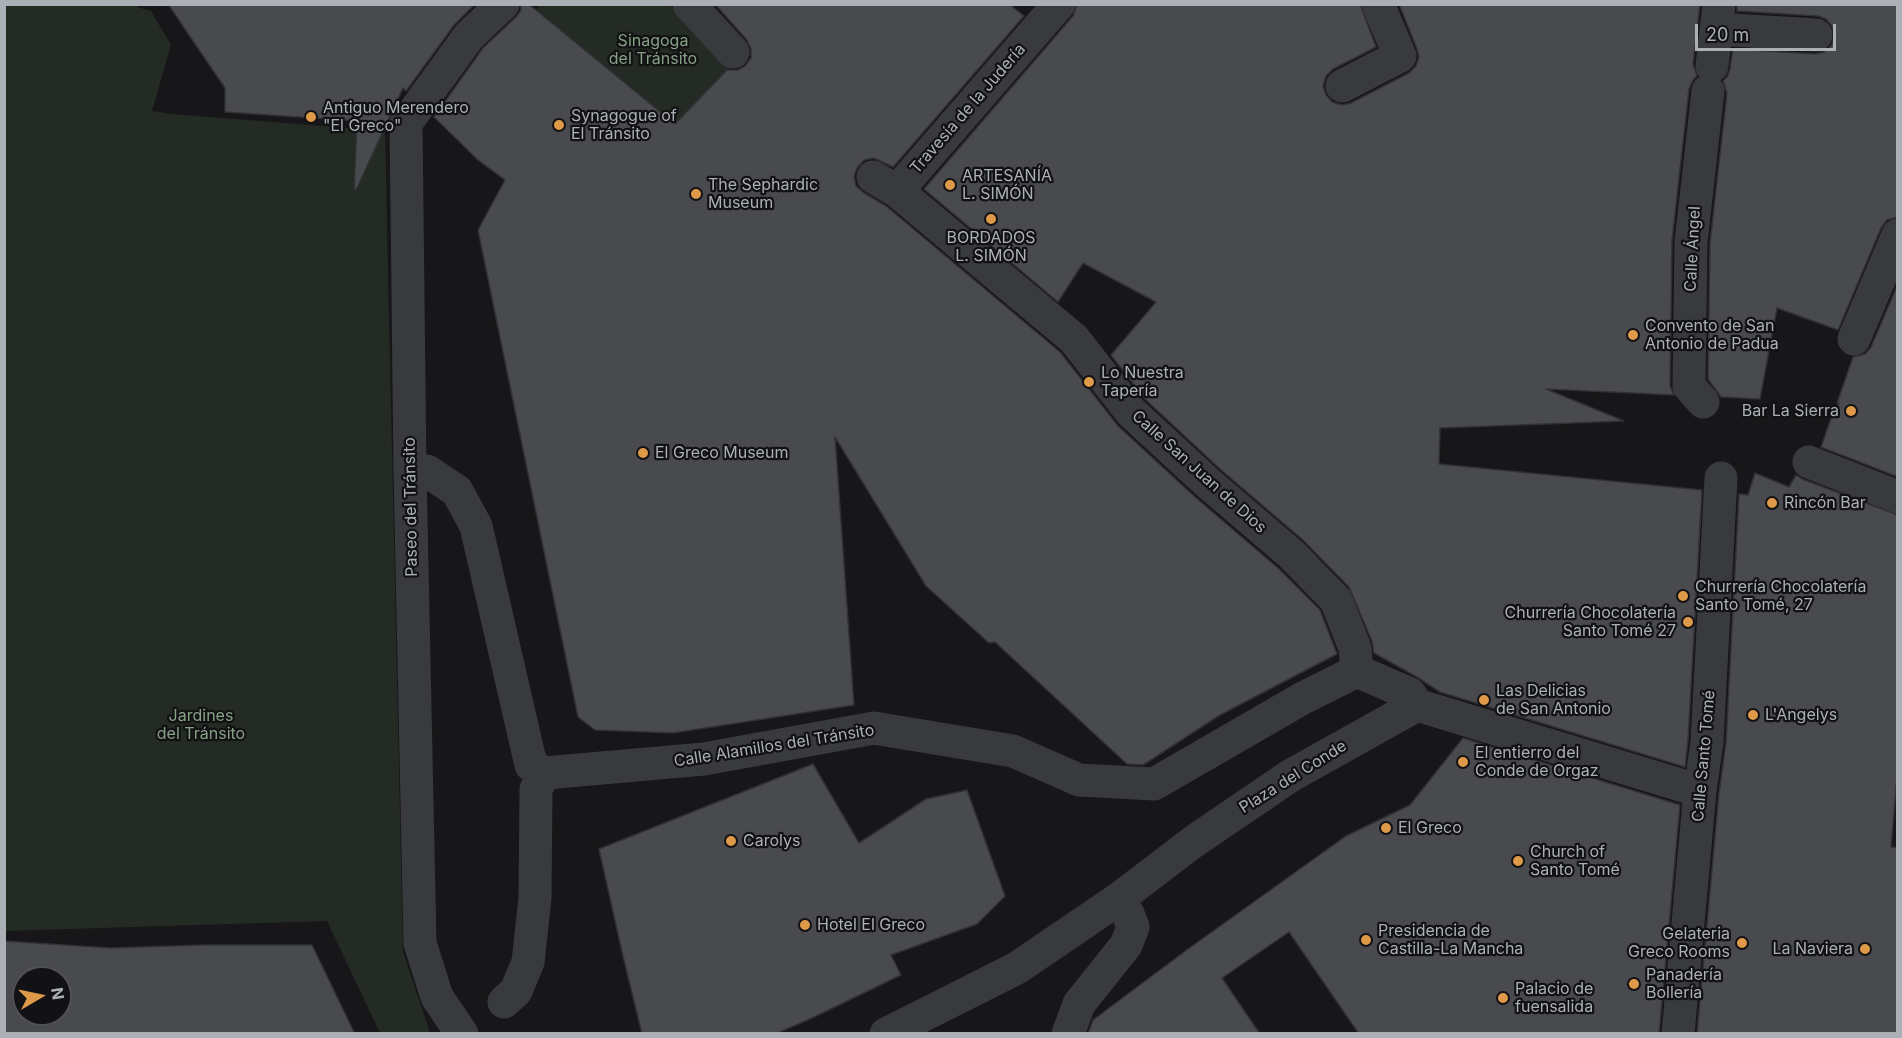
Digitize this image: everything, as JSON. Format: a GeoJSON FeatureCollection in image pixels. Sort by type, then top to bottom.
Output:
{"type":"FeatureCollection","features":[{"type":"Feature","properties":{"kind":"street","name":"Paseo del Tránsito"},"geometry":{"type":"LineString","coordinates":[[462,1034],[437,997],[420,943],[410,472],[406,123],[469,36],[502,4]]}},
{"type":"Feature","properties":{"kind":"street"},"geometry":{"type":"LineString","coordinates":[[689,4],[733,52]]}},
{"type":"Feature","properties":{"kind":"street"},"geometry":{"type":"LineString","coordinates":[[1342,86],[1401,56],[1378,4]]}},
{"type":"Feature","properties":{"kind":"street","name":"Travesía de la Judería"},"geometry":{"type":"LineString","coordinates":[[885,184],[1048,16]]}},
{"type":"Feature","properties":{"kind":"street"},"geometry":{"type":"LineString","coordinates":[[1718,17],[1816,35]]}},
{"type":"Feature","properties":{"kind":"street","name":"Calle Ángel"},"geometry":{"type":"LineString","coordinates":[[1703,402],[1689,386],[1691,242],[1718,17]]}},
{"type":"Feature","properties":{"kind":"street","name":"Calle San Juan de Dios"},"geometry":{"type":"LineString","coordinates":[[885,184],[1074,339],[1131,412],[1208,483],[1291,554],[1336,600],[1354,648],[1357,671]]}},
{"type":"Feature","properties":{"kind":"street"},"geometry":{"type":"LineString","coordinates":[[1854,339],[1898,235]]}},
{"type":"Feature","properties":{"kind":"street"},"geometry":{"type":"LineString","coordinates":[[1809,462],[1898,497]]}},
{"type":"Feature","properties":{"kind":"street"},"geometry":{"type":"LineString","coordinates":[[410,472],[427,471],[458,491],[476,526],[531,765],[545,773],[536,789],[535,898],[528,962],[516,991],[504,1002]]}},
{"type":"Feature","properties":{"kind":"street","name":"Calle Santo Tomé"},"geometry":{"type":"LineString","coordinates":[[1678,1034],[1700,791],[1707,742],[1722,478]]}},
{"type":"Feature","properties":{"kind":"street"},"geometry":{"type":"LineString","coordinates":[[1357,671],[1410,694],[1417,705],[1700,791]]}},
{"type":"Feature","properties":{"kind":"street","name":"Calle Alamillos del Tránsito"},"geometry":{"type":"LineString","coordinates":[[545,773],[704,759],[874,728],[1012,751],[1079,780],[1154,784],[1303,698],[1357,671]]}},
{"type":"Feature","properties":{"kind":"street","name":"Plaza del Conde"},"geometry":{"type":"LineString","coordinates":[[886,1034],[1017,968],[1117,900],[1193,842],[1290,776],[1417,705]]}},
{"type":"Feature","properties":{"kind":"street"},"geometry":{"type":"LineString","coordinates":[[1068,1034],[1079,1004],[1126,945],[1133,927],[1128,914],[1117,900]]}},
{"type":"Feature","properties":{"kind":"green space","name":"Jardines del Tránsito"},"geometry":{"type":"Polygon","coordinates":[[[137,4],[137,7],[151,11],[171,45],[152,111],[385,131],[403,952],[430,1033],[380,1033],[327,921],[5,931],[4,5],[137,4]]]}},
{"type":"Feature","properties":{"kind":"green space","name":"Sinagoga del Tránsito"},"geometry":{"type":"Polygon","coordinates":[[[541,4],[670,5],[730,67],[675,124],[536,10],[541,4]]]}},
{"type":"Feature","properties":{"kind":"building"},"geometry":{"type":"Polygon","coordinates":[[[168,4],[475,4],[454,25],[406,91],[403,88],[356,190],[354,190],[357,121],[225,112],[225,88],[168,4]]]}},
{"type":"Feature","properties":{"kind":"building"},"geometry":{"type":"Polygon","coordinates":[[[521,4],[528,4],[536,10],[675,124],[727,70],[738,70],[745,66],[751,58],[751,49],[747,40],[715,4],[1009,4],[1024,16],[893,167],[874,158],[864,160],[854,176],[856,186],[886,206],[1060,352],[1118,426],[1195,497],[1278,568],[1320,610],[1337,654],[1220,715],[1143,765],[1127,764],[995,642],[989,643],[926,586],[835,437],[854,705],[673,733],[595,730],[578,717],[478,230],[505,180],[478,160],[434,117],[483,48],[516,17],[521,10],[521,4]]]}},
{"type":"Feature","properties":{"kind":"building"},"geometry":{"type":"Polygon","coordinates":[[[1077,4],[1360,4],[1376,47],[1333,69],[1326,76],[1323,86],[1326,95],[1332,102],[1342,105],[1351,103],[1409,73],[1416,66],[1419,57],[1417,49],[1399,4],[1700,4],[1693,64],[1697,76],[1689,89],[1672,240],[1670,386],[1674,395],[1546,389],[1624,421],[1440,428],[1439,464],[1702,490],[1685,767],[1440,692],[1374,653],[1372,641],[1349,587],[1303,540],[1220,469],[1145,399],[1111,355],[1156,302],[1083,263],[1058,302],[924,189],[1073,16],[1077,4]]]}},
{"type":"Feature","properties":{"kind":"building"},"geometry":{"type":"Polygon","coordinates":[[[1737,4],[1898,4],[1898,217],[1887,220],[1881,228],[1838,330],[1777,308],[1760,399],[1721,397],[1708,379],[1710,243],[1727,93],[1723,81],[1730,69],[1733,49],[1815,54],[1824,52],[1831,46],[1835,36],[1832,26],[1826,19],[1818,16],[1737,11],[1737,4]]]}},
{"type":"Feature","properties":{"kind":"building"},"geometry":{"type":"Polygon","coordinates":[[[1898,284],[1898,477],[1821,447],[1839,403],[1837,403],[1853,357],[1865,354],[1871,347],[1898,284]]]}},
{"type":"Feature","properties":{"kind":"building"},"geometry":{"type":"Polygon","coordinates":[[[1755,473],[1789,487],[1796,475],[1898,515],[1898,765],[1891,847],[1898,848],[1898,1034],[1697,1034],[1719,793],[1726,743],[1739,494],[1748,495],[1755,473]]]}},
{"type":"Feature","properties":{"kind":"building"},"geometry":{"type":"Polygon","coordinates":[[[1463,738],[1680,805],[1659,1034],[1359,1034],[1289,932],[1222,978],[1260,1034],[1088,1034],[1093,1020],[1346,836],[1410,805],[1463,738]]]}},
{"type":"Feature","properties":{"kind":"building"},"geometry":{"type":"Polygon","coordinates":[[[813,764],[859,843],[926,799],[967,790],[1005,896],[977,924],[891,955],[901,975],[775,1034],[642,1034],[599,849],[813,764]]]}},
{"type":"Feature","properties":{"kind":"building"},"geometry":{"type":"Polygon","coordinates":[[[4,941],[110,948],[312,945],[355,1034],[4,1034],[4,941]]]}},
{"type":"Feature","properties":{"kind":"place","name":"Antiguo Merendero \"El Greco\""},"geometry":{"type":"Point","coordinates":[311,117]}},
{"type":"Feature","properties":{"kind":"place","name":"Synagogue of El Tránsito"},"geometry":{"type":"Point","coordinates":[559,125]}},
{"type":"Feature","properties":{"kind":"place","name":"ARTESANÍA L. SIMÓN"},"geometry":{"type":"Point","coordinates":[950,185]}},
{"type":"Feature","properties":{"kind":"place","name":"The Sephardic Museum"},"geometry":{"type":"Point","coordinates":[696,194]}},
{"type":"Feature","properties":{"kind":"place","name":"BORDADOS L. SIMÓN"},"geometry":{"type":"Point","coordinates":[991,219]}},
{"type":"Feature","properties":{"kind":"place","name":"Convento de San Antonio de Padua"},"geometry":{"type":"Point","coordinates":[1633,335]}},
{"type":"Feature","properties":{"kind":"place","name":"Lo Nuestra Tapería"},"geometry":{"type":"Point","coordinates":[1089,382]}},
{"type":"Feature","properties":{"kind":"place","name":"Bar La Sierra"},"geometry":{"type":"Point","coordinates":[1851,411]}},
{"type":"Feature","properties":{"kind":"place","name":"El Greco Museum"},"geometry":{"type":"Point","coordinates":[643,453]}},
{"type":"Feature","properties":{"kind":"place","name":"Rincón Bar"},"geometry":{"type":"Point","coordinates":[1772,503]}},
{"type":"Feature","properties":{"kind":"place","name":"Churrería Chocolatería Santo Tomé, 27"},"geometry":{"type":"Point","coordinates":[1683,596]}},
{"type":"Feature","properties":{"kind":"place","name":"Churrería Chocolatería Santo Tomé 27"},"geometry":{"type":"Point","coordinates":[1688,622]}},
{"type":"Feature","properties":{"kind":"place","name":"Las Delicias de San Antonio"},"geometry":{"type":"Point","coordinates":[1484,700]}},
{"type":"Feature","properties":{"kind":"place","name":"L'Angelys"},"geometry":{"type":"Point","coordinates":[1753,715]}},
{"type":"Feature","properties":{"kind":"place","name":"El entierro del Conde de Orgaz"},"geometry":{"type":"Point","coordinates":[1463,762]}},
{"type":"Feature","properties":{"kind":"place","name":"El Greco"},"geometry":{"type":"Point","coordinates":[1386,828]}},
{"type":"Feature","properties":{"kind":"place","name":"Carolys"},"geometry":{"type":"Point","coordinates":[731,841]}},
{"type":"Feature","properties":{"kind":"place","name":"Church of Santo Tomé"},"geometry":{"type":"Point","coordinates":[1518,861]}},
{"type":"Feature","properties":{"kind":"place","name":"Hotel El Greco"},"geometry":{"type":"Point","coordinates":[805,925]}},
{"type":"Feature","properties":{"kind":"place","name":"Presidencia de Castilla-La Mancha"},"geometry":{"type":"Point","coordinates":[1366,940]}},
{"type":"Feature","properties":{"kind":"place","name":"Gelateria Greco Rooms"},"geometry":{"type":"Point","coordinates":[1742,943]}},
{"type":"Feature","properties":{"kind":"place","name":"La Naviera"},"geometry":{"type":"Point","coordinates":[1865,949]}},
{"type":"Feature","properties":{"kind":"place","name":"Panadería Bollería"},"geometry":{"type":"Point","coordinates":[1634,984]}},
{"type":"Feature","properties":{"kind":"place","name":"Palacio de fuensalida"},"geometry":{"type":"Point","coordinates":[1503,998]}}]}
